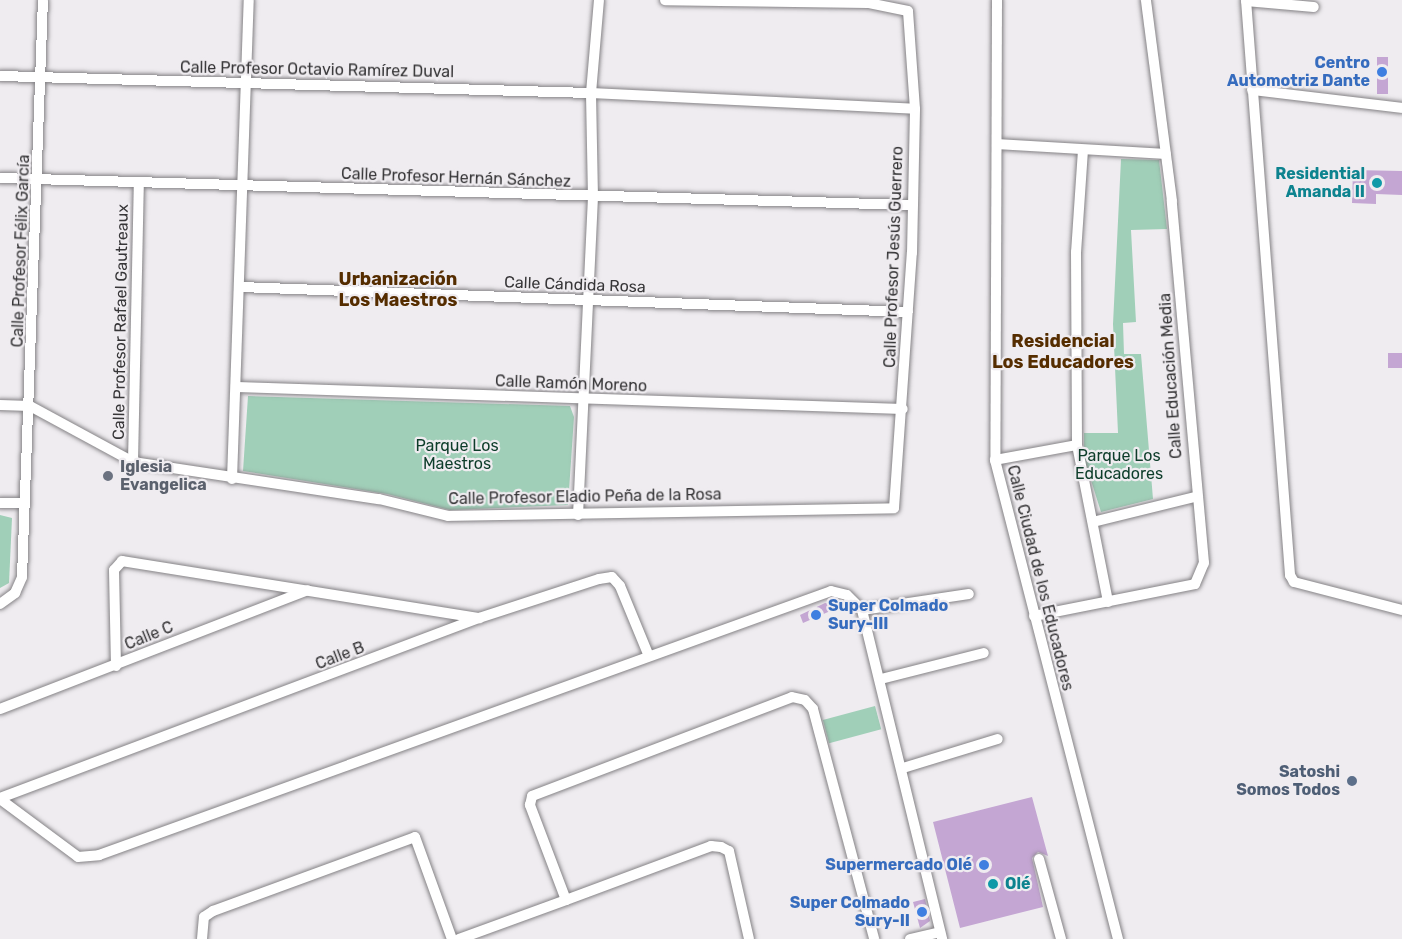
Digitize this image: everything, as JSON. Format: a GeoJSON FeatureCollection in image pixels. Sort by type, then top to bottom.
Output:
{"type":"FeatureCollection","features":[{"type":"Feature","properties":{"kind":"street","name":"Calle Profesor Félix García"},"geometry":{"type":"LineString","coordinates":[[0,604],[15,592],[22,577],[39,181],[44,0]]}},
{"type":"Feature","properties":{"kind":"street"},"geometry":{"type":"LineString","coordinates":[[232,478],[249,0]]}},
{"type":"Feature","properties":{"kind":"street"},"geometry":{"type":"LineString","coordinates":[[578,515],[590,301],[593,198],[591,93],[599,0]]}},
{"type":"Feature","properties":{"kind":"street","name":"Calle Profesor Jesús Guerrero"},"geometry":{"type":"LineString","coordinates":[[665,0],[868,3],[908,11],[915,109],[898,503]]}},
{"type":"Feature","properties":{"kind":"street","name":"Calle Ciudad de los Educadores"},"geometry":{"type":"LineString","coordinates":[[997,0],[995,460],[1118,939]]}},
{"type":"Feature","properties":{"kind":"street","name":"Calle Educación Media"},"geometry":{"type":"LineString","coordinates":[[1034,616],[1195,584],[1201,578],[1204,563],[1195,497],[1166,154],[1146,0]]}},
{"type":"Feature","properties":{"kind":"street"},"geometry":{"type":"LineString","coordinates":[[1314,7],[1246,0],[1290,575],[1294,582],[1402,610]]}},
{"type":"Feature","properties":{"kind":"street","name":"Calle Profesor Octavio Ramírez Duval"},"geometry":{"type":"LineString","coordinates":[[0,75],[591,93],[915,109]]}},
{"type":"Feature","properties":{"kind":"street"},"geometry":{"type":"LineString","coordinates":[[1252,90],[1402,108]]}},
{"type":"Feature","properties":{"kind":"street"},"geometry":{"type":"LineString","coordinates":[[997,144],[1166,154]]}},
{"type":"Feature","properties":{"kind":"street"},"geometry":{"type":"LineString","coordinates":[[1083,150],[1076,252],[1077,445],[1108,602]]}},
{"type":"Feature","properties":{"kind":"street","name":"Calle Profesor Hernán Sánchez"},"geometry":{"type":"LineString","coordinates":[[0,178],[593,198],[910,205]]}},
{"type":"Feature","properties":{"kind":"street","name":"Calle Profesor Rafael Gautreaux"},"geometry":{"type":"LineString","coordinates":[[133,462],[139,183]]}},
{"type":"Feature","properties":{"kind":"street","name":"Calle Cándida Rosa"},"geometry":{"type":"LineString","coordinates":[[240,287],[908,312]]}},
{"type":"Feature","properties":{"kind":"street","name":"Calle Ramón Moreno"},"geometry":{"type":"LineString","coordinates":[[237,387],[903,409]]}},
{"type":"Feature","properties":{"kind":"street","name":"Calle Profesor Eladio Peña de la Rosa"},"geometry":{"type":"LineString","coordinates":[[0,405],[30,406],[133,462],[380,499],[448,516],[890,510],[898,503]]}},
{"type":"Feature","properties":{"kind":"street"},"geometry":{"type":"LineString","coordinates":[[995,460],[1077,445]]}},
{"type":"Feature","properties":{"kind":"street"},"geometry":{"type":"LineString","coordinates":[[1093,522],[1195,497]]}},
{"type":"Feature","properties":{"kind":"street"},"geometry":{"type":"LineString","coordinates":[[0,503],[25,503]]}},
{"type":"Feature","properties":{"kind":"street"},"geometry":{"type":"LineString","coordinates":[[116,666],[114,570],[122,561],[479,618]]}},
{"type":"Feature","properties":{"kind":"street","name":"Calle B"},"geometry":{"type":"LineString","coordinates":[[0,798],[479,618],[612,577],[648,654]]}},
{"type":"Feature","properties":{"kind":"street","name":"Calle C"},"geometry":{"type":"LineString","coordinates":[[0,709],[116,666],[308,589]]}},
{"type":"Feature","properties":{"kind":"street"},"geometry":{"type":"LineString","coordinates":[[0,798],[78,857],[99,855],[648,654],[831,591],[847,595],[862,610],[903,768],[941,936],[910,939]]}},
{"type":"Feature","properties":{"kind":"street"},"geometry":{"type":"LineString","coordinates":[[862,610],[969,594]]}},
{"type":"Feature","properties":{"kind":"street"},"geometry":{"type":"LineString","coordinates":[[881,679],[984,653]]}},
{"type":"Feature","properties":{"kind":"street"},"geometry":{"type":"LineString","coordinates":[[566,900],[531,805],[532,796],[792,697],[805,700],[813,709],[874,939]]}},
{"type":"Feature","properties":{"kind":"street"},"geometry":{"type":"LineString","coordinates":[[903,768],[998,739]]}},
{"type":"Feature","properties":{"kind":"street"},"geometry":{"type":"LineString","coordinates":[[202,939],[204,917],[213,911],[415,837],[452,939]]}},
{"type":"Feature","properties":{"kind":"street"},"geometry":{"type":"LineString","coordinates":[[459,939],[711,846],[729,851],[749,939]]}},
{"type":"Feature","properties":{"kind":"street"},"geometry":{"type":"LineString","coordinates":[[1039,859],[1061,939]]}},
{"type":"Feature","properties":{"kind":"green space","name":"Parque Los Educadores"},"geometry":{"type":"Polygon","coordinates":[[[1121,159],[1159,160],[1167,229],[1131,230],[1136,322],[1123,323],[1124,354],[1141,354],[1153,499],[1101,512],[1084,458],[1084,433],[1118,433],[1113,324],[1121,159]]]}},
{"type":"Feature","properties":{"kind":"green space","name":"Parque Los Maestros"},"geometry":{"type":"Polygon","coordinates":[[[248,396],[570,406],[574,417],[568,505],[450,510],[387,494],[243,471],[248,396]]]}},
{"type":"Feature","properties":{"kind":"green space"},"geometry":{"type":"Polygon","coordinates":[[[0,515],[12,518],[9,583],[0,588],[0,515]]]}},
{"type":"Feature","properties":{"kind":"green space"},"geometry":{"type":"Polygon","coordinates":[[[875,706],[881,729],[829,743],[823,720],[875,706]]]}},
{"type":"Feature","properties":{"kind":"building","name":"Centro Automotriz Dante"},"geometry":{"type":"Polygon","coordinates":[[[1377,57],[1388,57],[1388,94],[1377,94],[1377,57]]]}},
{"type":"Feature","properties":{"kind":"building","name":"Residential Amanda II"},"geometry":{"type":"Polygon","coordinates":[[[1353,170],[1402,171],[1402,195],[1376,194],[1376,204],[1352,203],[1353,170]]]}},
{"type":"Feature","properties":{"kind":"building"},"geometry":{"type":"Polygon","coordinates":[[[1388,353],[1402,353],[1402,368],[1388,368],[1388,353]]]}},
{"type":"Feature","properties":{"kind":"building","name":"Super Colmado Sury-III"},"geometry":{"type":"Polygon","coordinates":[[[825,603],[844,605],[803,623],[800,615],[825,603]]]}},
{"type":"Feature","properties":{"kind":"building","name":"Olé"},"geometry":{"type":"Polygon","coordinates":[[[1032,797],[1048,856],[1038,852],[1032,858],[1043,907],[960,928],[933,822],[1032,797]]]}},
{"type":"Feature","properties":{"kind":"building","name":"Super Colmado Sury-II"},"geometry":{"type":"Polygon","coordinates":[[[925,899],[930,921],[920,928],[913,902],[925,899]]]}},
{"type":"Feature","properties":{"kind":"place","name":"Centro Automotriz Dante"},"geometry":{"type":"Point","coordinates":[1382,72]}},
{"type":"Feature","properties":{"kind":"place","name":"Residential Amanda II"},"geometry":{"type":"Point","coordinates":[1377,183]}},
{"type":"Feature","properties":{"kind":"place","name":"Iglesia Evangelica"},"geometry":{"type":"Point","coordinates":[108,476]}},
{"type":"Feature","properties":{"kind":"place","name":"Super Colmado Sury-III"},"geometry":{"type":"Point","coordinates":[816,615]}},
{"type":"Feature","properties":{"kind":"place","name":"Satoshi Somos Todos"},"geometry":{"type":"Point","coordinates":[1352,781]}},
{"type":"Feature","properties":{"kind":"place","name":"Supermercado Olé"},"geometry":{"type":"Point","coordinates":[984,865]}},
{"type":"Feature","properties":{"kind":"place","name":"Olé"},"geometry":{"type":"Point","coordinates":[993,884]}},
{"type":"Feature","properties":{"kind":"place","name":"Super Colmado Sury-II"},"geometry":{"type":"Point","coordinates":[922,912]}},
{"type":"Feature","properties":{"kind":"district","name":"Urbanización Los Maestros"},"geometry":{"type":"Point","coordinates":[398,290]}},
{"type":"Feature","properties":{"kind":"district","name":"Residencial Los Educadores"},"geometry":{"type":"Point","coordinates":[1063,352]}}]}
